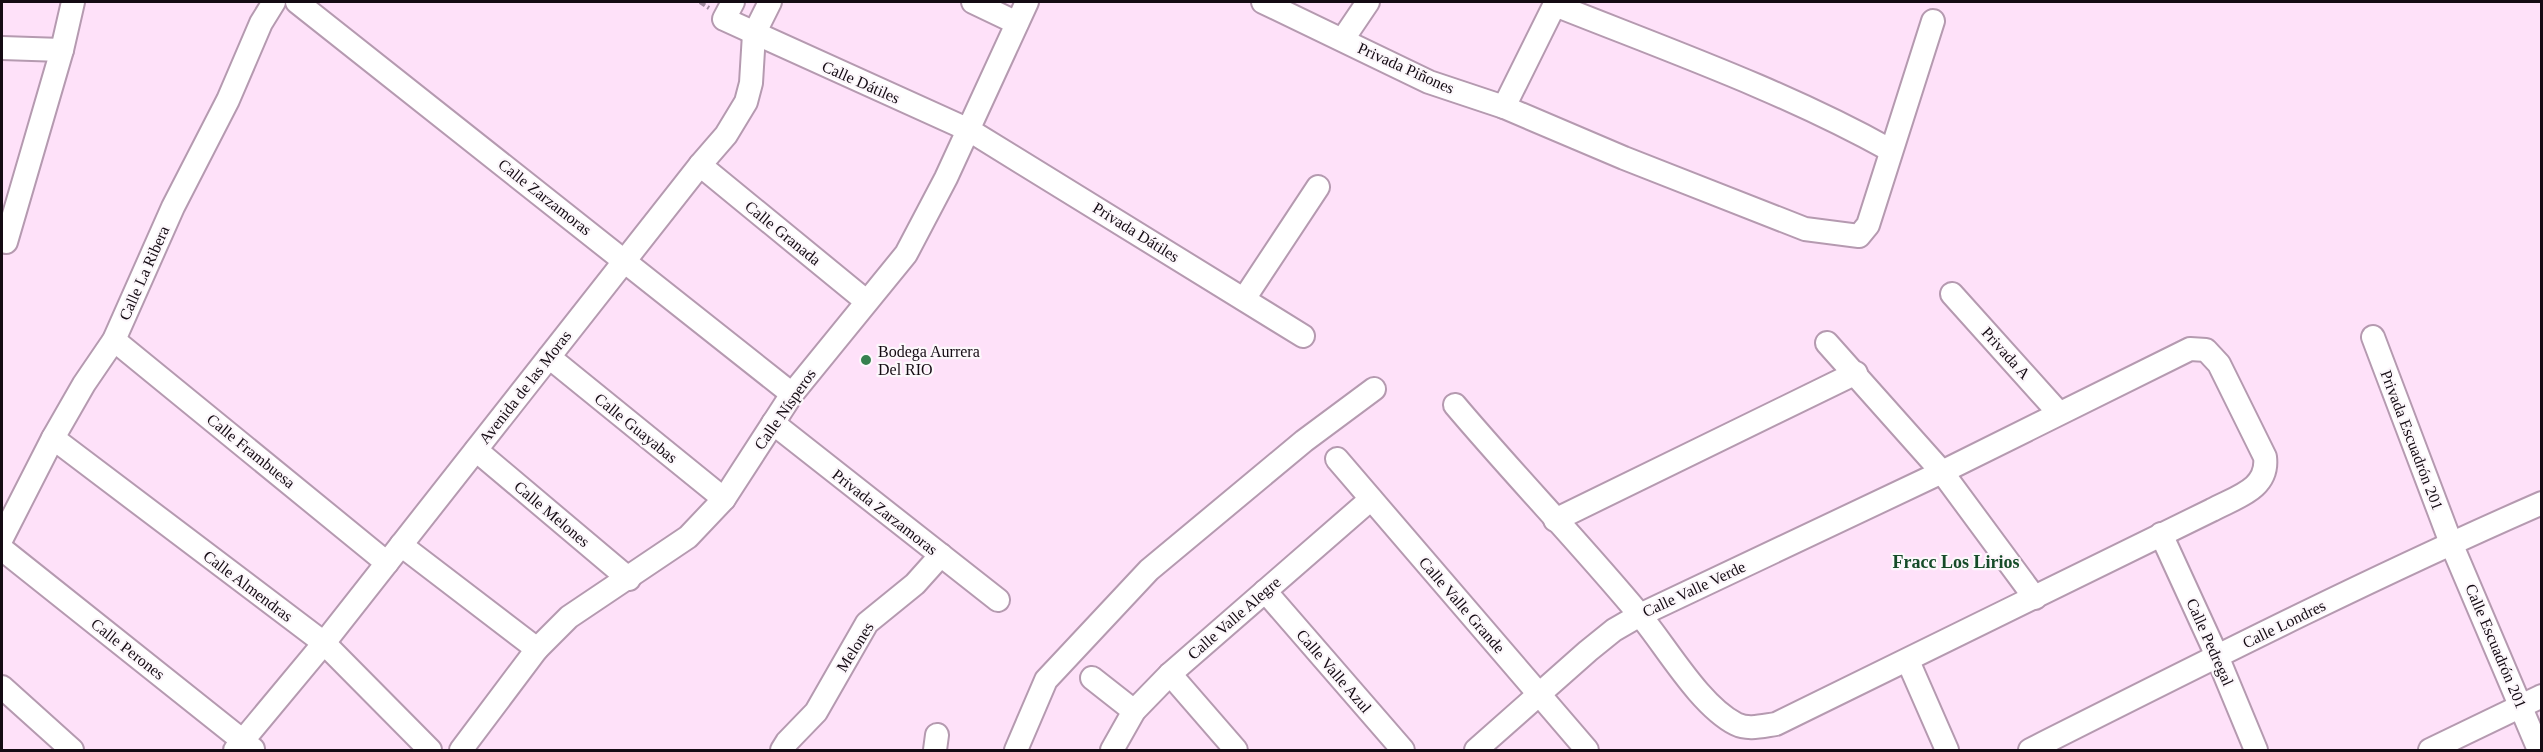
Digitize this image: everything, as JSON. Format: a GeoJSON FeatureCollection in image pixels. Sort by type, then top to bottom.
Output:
{"type":"FeatureCollection","features":[{"type":"Feature","properties":{"kind":"street"},"geometry":{"type":"LineString","coordinates":[[6,242],[13,183],[62,50],[73,2]]}},
{"type":"Feature","properties":{"kind":"street","name":"Calle La Ribera"},"geometry":{"type":"LineString","coordinates":[[2,538],[53,438],[84,384],[114,340],[173,207],[228,100],[261,23],[274,2]]}},
{"type":"Feature","properties":{"kind":"street","name":"Calle Zarzamoras"},"geometry":{"type":"LineString","coordinates":[[297,2],[792,394]]}},
{"type":"Feature","properties":{"kind":"street","name":"Avenida de las Moras"},"geometry":{"type":"LineString","coordinates":[[244,747],[625,260],[726,135],[746,102],[751,83],[754,34],[770,2]]}},
{"type":"Feature","properties":{"kind":"street"},"geometry":{"type":"LineString","coordinates":[[973,2],[1017,23]]}},
{"type":"Feature","properties":{"kind":"street","name":"Calle Nísperos"},"geometry":{"type":"LineString","coordinates":[[460,750],[537,649],[570,617],[688,537],[723,499],[792,394],[906,254],[969,130],[1027,2]]}},
{"type":"Feature","properties":{"kind":"street","name":"Privada Piñones"},"geometry":{"type":"LineString","coordinates":[[1263,2],[1429,82],[1503,107],[1624,158],[1805,229],[1859,236],[1868,225],[1890,150]]}},
{"type":"Feature","properties":{"kind":"street","name":"Privada Piñones"},"geometry":{"type":"LineString","coordinates":[[1343,39],[1368,2]]}},
{"type":"Feature","properties":{"kind":"street"},"geometry":{"type":"LineString","coordinates":[[1503,107],[1556,3],[1851,128],[1890,150],[1933,21]]}},
{"type":"Feature","properties":{"kind":"street","name":"Calle Dátiles"},"geometry":{"type":"LineString","coordinates":[[728,10],[754,34],[969,130]]}},
{"type":"Feature","properties":{"kind":"street"},"geometry":{"type":"LineString","coordinates":[[2,48],[62,50]]}},
{"type":"Feature","properties":{"kind":"street","name":"Privada Dátiles"},"geometry":{"type":"LineString","coordinates":[[969,130],[1303,336]]}},
{"type":"Feature","properties":{"kind":"street","name":"Calle Granada"},"geometry":{"type":"LineString","coordinates":[[700,165],[866,302]]}},
{"type":"Feature","properties":{"kind":"street"},"geometry":{"type":"LineString","coordinates":[[1244,298],[1318,187]]}},
{"type":"Feature","properties":{"kind":"street","name":"Privada A"},"geometry":{"type":"LineString","coordinates":[[1952,294],[2059,413]]}},
{"type":"Feature","properties":{"kind":"street","name":"Privada Escuadrón 201"},"geometry":{"type":"LineString","coordinates":[[2373,337],[2451,543]]}},
{"type":"Feature","properties":{"kind":"street","name":"Calle Frambuesa"},"geometry":{"type":"LineString","coordinates":[[114,340],[394,554],[537,649]]}},
{"type":"Feature","properties":{"kind":"street"},"geometry":{"type":"LineString","coordinates":[[1827,343],[1942,472],[2035,598]]}},
{"type":"Feature","properties":{"kind":"street","name":"Calle Valle Verde"},"geometry":{"type":"LineString","coordinates":[[1476,750],[1614,630],[1640,615],[1942,472],[2190,349],[2202,349],[2210,352],[2219,364],[2265,457],[2266,472],[2255,487],[2161,534]]}},
{"type":"Feature","properties":{"kind":"street","name":"Calle Guayabas"},"geometry":{"type":"LineString","coordinates":[[549,357],[723,499]]}},
{"type":"Feature","properties":{"kind":"street"},"geometry":{"type":"LineString","coordinates":[[1555,520],[1856,373]]}},
{"type":"Feature","properties":{"kind":"street"},"geometry":{"type":"LineString","coordinates":[[1016,750],[1047,680],[1149,570],[1304,441],[1374,390]]}},
{"type":"Feature","properties":{"kind":"street"},"geometry":{"type":"LineString","coordinates":[[1455,405],[1640,615],[1699,691],[1721,714],[1749,728],[1776,724],[1908,661],[2161,534]]}},
{"type":"Feature","properties":{"kind":"street","name":"Privada Zarzamoras"},"geometry":{"type":"LineString","coordinates":[[773,423],[998,600]]}},
{"type":"Feature","properties":{"kind":"street","name":"Calle Almendras"},"geometry":{"type":"LineString","coordinates":[[53,438],[324,643],[430,750]]}},
{"type":"Feature","properties":{"kind":"street","name":"Calle Melones"},"geometry":{"type":"LineString","coordinates":[[476,450],[629,579]]}},
{"type":"Feature","properties":{"kind":"street","name":"Calle Valle Grande"},"geometry":{"type":"LineString","coordinates":[[1337,459],[1587,750]]}},
{"type":"Feature","properties":{"kind":"street","name":"Calle Valle Alegre"},"geometry":{"type":"LineString","coordinates":[[1113,750],[1134,711],[1170,674],[1371,499]]}},
{"type":"Feature","properties":{"kind":"street","name":"Calle Londres"},"geometry":{"type":"LineString","coordinates":[[2030,750],[2217,656],[2451,543],[2541,503]]}},
{"type":"Feature","properties":{"kind":"street","name":"Calle Pedregal"},"geometry":{"type":"LineString","coordinates":[[2161,534],[2217,656],[2256,750]]}},
{"type":"Feature","properties":{"kind":"street","name":"Calle Escuadrón 201"},"geometry":{"type":"LineString","coordinates":[[2451,543],[2531,701],[2539,750]]}},
{"type":"Feature","properties":{"kind":"street","name":"Calle Perones"},"geometry":{"type":"LineString","coordinates":[[2,549],[244,747]]}},
{"type":"Feature","properties":{"kind":"street","name":"Melones"},"geometry":{"type":"LineString","coordinates":[[782,750],[816,712],[867,623],[915,584],[941,555]]}},
{"type":"Feature","properties":{"kind":"street","name":"Calle Valle Azul"},"geometry":{"type":"LineString","coordinates":[[1265,591],[1403,750]]}},
{"type":"Feature","properties":{"kind":"street"},"geometry":{"type":"LineString","coordinates":[[1908,661],[1947,750]]}},
{"type":"Feature","properties":{"kind":"street"},"geometry":{"type":"LineString","coordinates":[[1170,674],[1236,750]]}},
{"type":"Feature","properties":{"kind":"street"},"geometry":{"type":"LineString","coordinates":[[1092,678],[1134,711]]}},
{"type":"Feature","properties":{"kind":"street"},"geometry":{"type":"LineString","coordinates":[[2,687],[72,750]]}},
{"type":"Feature","properties":{"kind":"street"},"geometry":{"type":"LineString","coordinates":[[2430,750],[2531,701]]}},
{"type":"Feature","properties":{"kind":"place","name":"Bodega Aurrera Del RIO"},"geometry":{"type":"Point","coordinates":[866,360]}},
{"type":"Feature","properties":{"kind":"district","name":"Fracc Los Lirios"},"geometry":{"type":"Point","coordinates":[1956,562]}}]}
